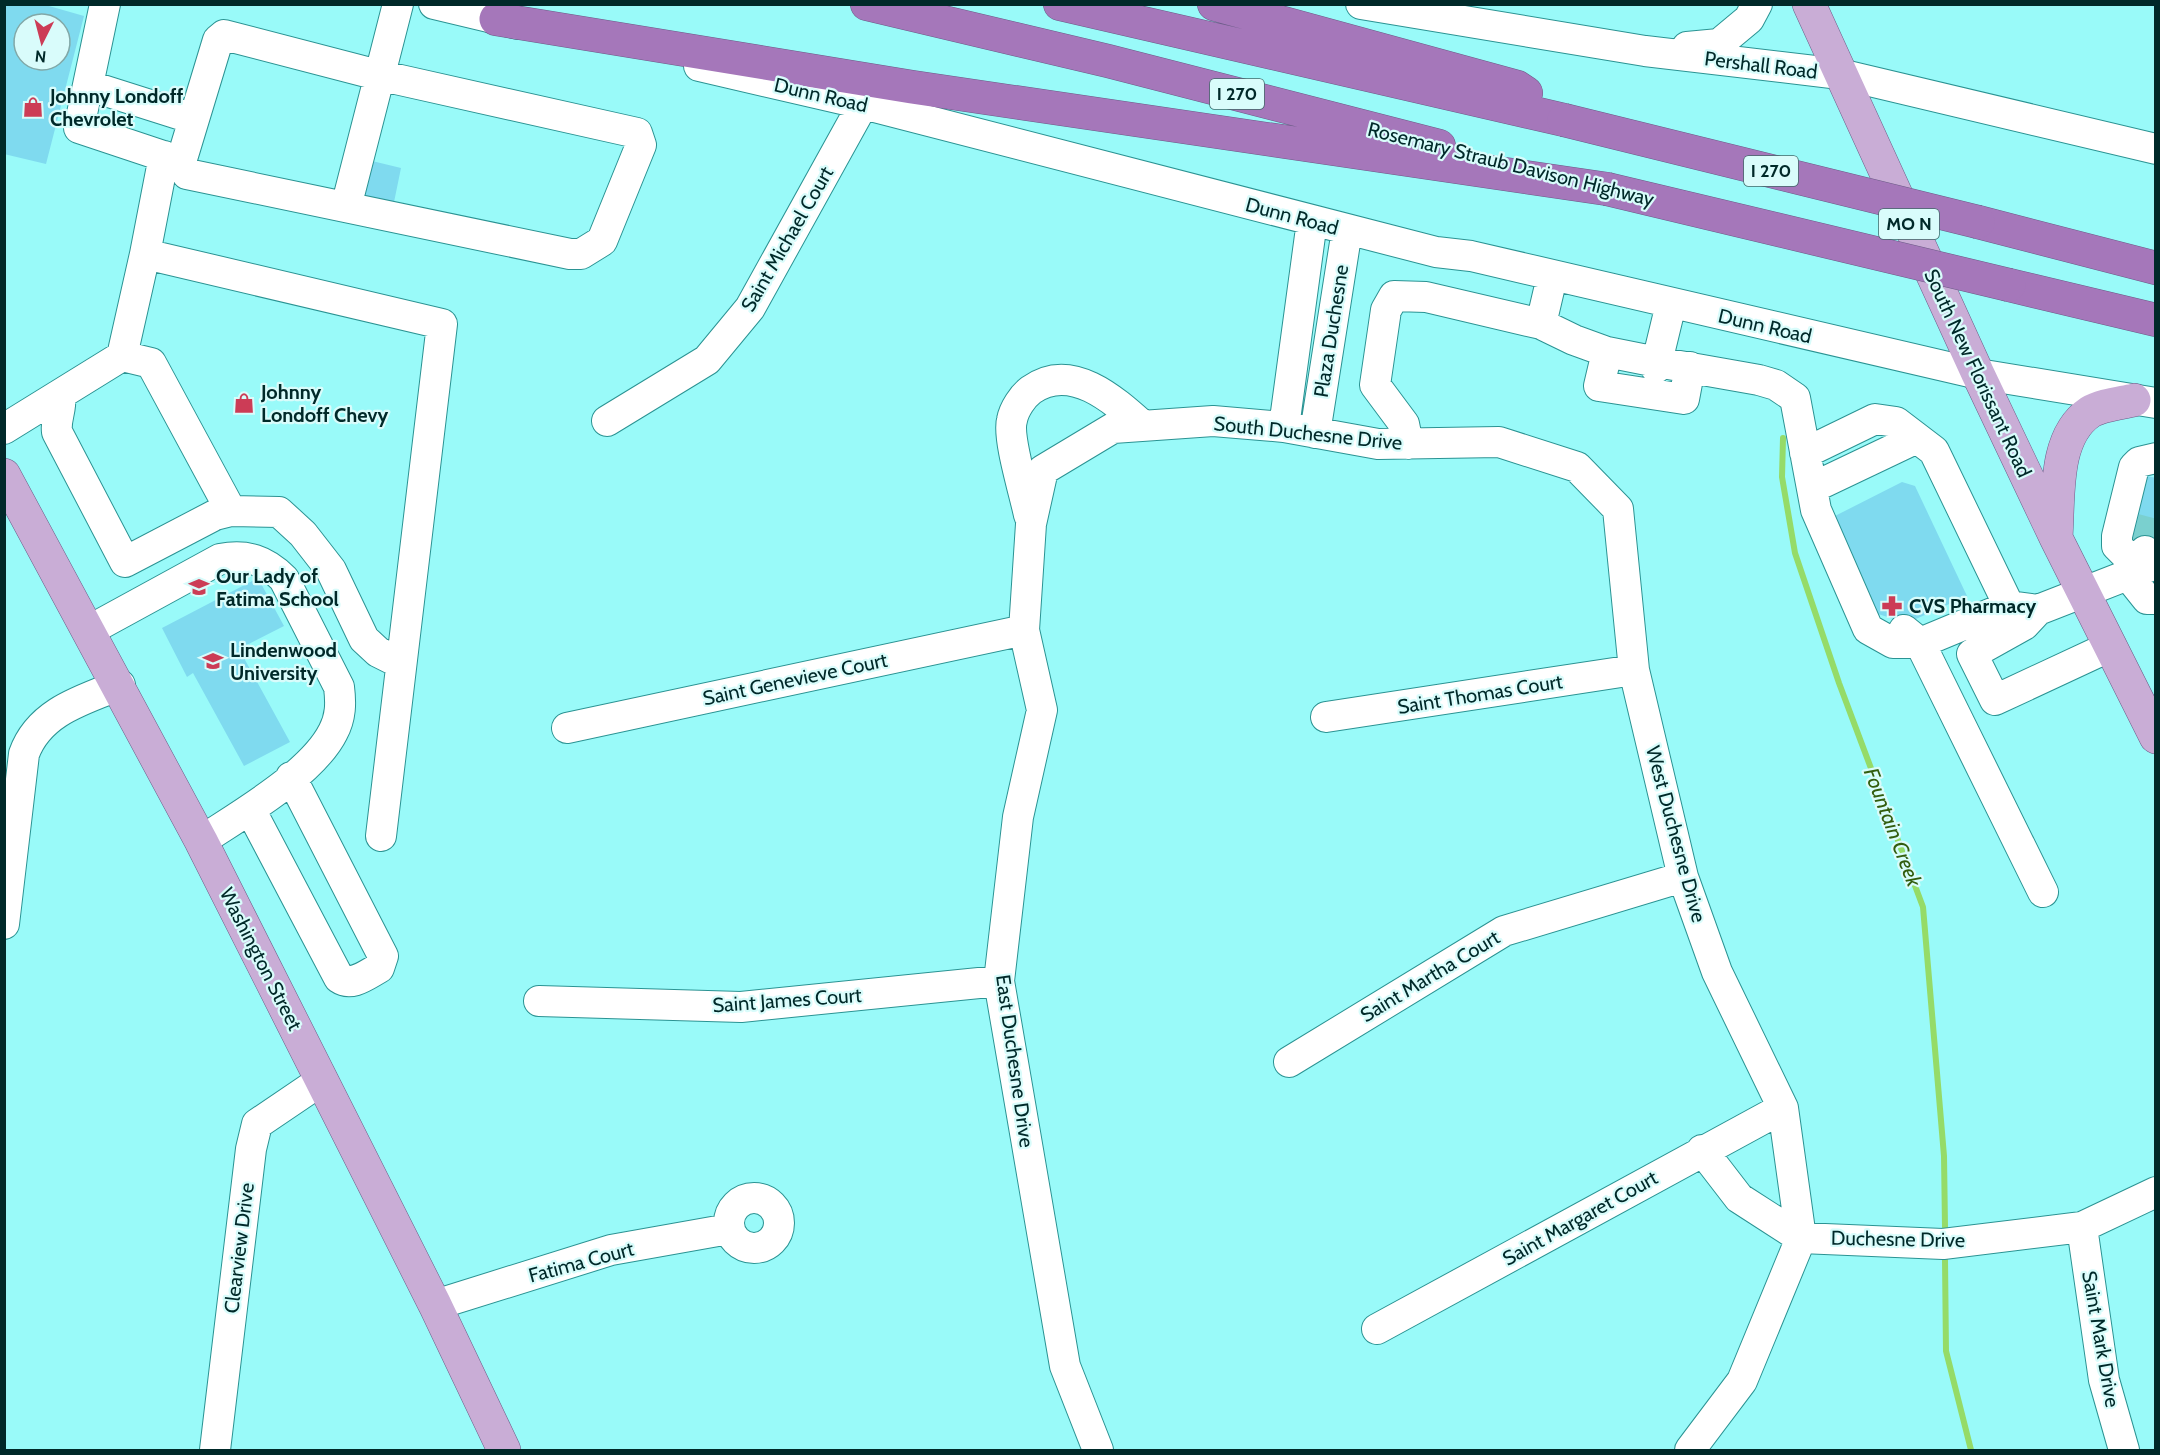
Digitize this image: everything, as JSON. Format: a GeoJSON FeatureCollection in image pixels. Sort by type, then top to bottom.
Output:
{"type":"FeatureCollection","features":[{"type":"Feature","properties":{"kind":"highway","name":"Rosemary Straub Davison Highway"},"geometry":{"type":"LineString","coordinates":[[867,4],[1119,63],[1607,189],[2156,320]]}},
{"type":"Feature","properties":{"kind":"highway","name":"I 270"},"geometry":{"type":"LineString","coordinates":[[1060,4],[1564,120],[2156,268]]}},
{"type":"Feature","properties":{"kind":"highway"},"geometry":{"type":"LineString","coordinates":[[1214,4],[1517,87],[1564,120]]}},
{"type":"Feature","properties":{"kind":"highway"},"geometry":{"type":"LineString","coordinates":[[496,19],[912,87],[1607,189]]}},
{"type":"Feature","properties":{"kind":"main road","name":"South New Florissant Road"},"geometry":{"type":"LineString","coordinates":[[1809,4],[1978,374],[2056,538],[2156,736]]}},
{"type":"Feature","properties":{"kind":"main road"},"geometry":{"type":"LineString","coordinates":[[2056,538],[2064,446],[2079,422],[2091,411],[2145,401]]}},
{"type":"Feature","properties":{"kind":"main road","name":"Washington Street"},"geometry":{"type":"LineString","coordinates":[[6,482],[120,685],[201,841],[435,1305],[504,1450]]}},
{"type":"Feature","properties":{"kind":"street"},"geometry":{"type":"LineString","coordinates":[[105,4],[90,86],[79,128],[172,159],[187,174],[570,254],[581,254],[602,241],[641,145],[638,133],[378,75],[224,35],[218,40],[194,119],[172,159],[145,254],[122,356]]}},
{"type":"Feature","properties":{"kind":"street"},"geometry":{"type":"LineString","coordinates":[[346,207],[398,4]]}},
{"type":"Feature","properties":{"kind":"street","name":"Dunn Road"},"geometry":{"type":"LineString","coordinates":[[434,4],[863,104],[1436,252],[1471,256],[1552,277],[1978,374],[2145,401]]}},
{"type":"Feature","properties":{"kind":"street","name":"Pershall Road"},"geometry":{"type":"LineString","coordinates":[[1361,4],[1645,51],[1840,74],[2156,149]]}},
{"type":"Feature","properties":{"kind":"street"},"geometry":{"type":"LineString","coordinates":[[1645,51],[1719,44],[1749,19],[1757,4]]}},
{"type":"Feature","properties":{"kind":"street"},"geometry":{"type":"LineString","coordinates":[[90,86],[194,119]]}},
{"type":"Feature","properties":{"kind":"street","name":"Saint Michael Court"},"geometry":{"type":"LineString","coordinates":[[607,422],[707,360],[750,308],[863,104]]}},
{"type":"Feature","properties":{"kind":"street"},"geometry":{"type":"LineString","coordinates":[[1284,427],[1312,221]]}},
{"type":"Feature","properties":{"kind":"street","name":"Plaza Duchesne"},"geometry":{"type":"LineString","coordinates":[[1315,433],[1347,230]]}},
{"type":"Feature","properties":{"kind":"street"},"geometry":{"type":"LineString","coordinates":[[1426,297],[1436,252]]}},
{"type":"Feature","properties":{"kind":"street"},"geometry":{"type":"LineString","coordinates":[[145,254],[442,324],[381,836]]}},
{"type":"Feature","properties":{"kind":"street"},"geometry":{"type":"LineString","coordinates":[[1541,324],[1552,277]]}},
{"type":"Feature","properties":{"kind":"street"},"geometry":{"type":"LineString","coordinates":[[1408,444],[1404,424],[1375,385],[1386,310],[1394,296],[1426,297],[1541,324],[1574,340],[1607,351],[1599,386],[1654,378],[1684,399],[1690,367],[1776,385],[1795,398],[1816,510],[1868,629],[1893,643],[1920,643],[2024,608],[2084,592],[2142,564]]}},
{"type":"Feature","properties":{"kind":"street"},"geometry":{"type":"LineString","coordinates":[[1654,378],[1671,304]]}},
{"type":"Feature","properties":{"kind":"street"},"geometry":{"type":"LineString","coordinates":[[4,429],[122,356],[151,363],[231,511]]}},
{"type":"Feature","properties":{"kind":"street"},"geometry":{"type":"LineString","coordinates":[[1031,524],[1011,421],[1024,395],[1045,380],[1071,380],[1110,397],[1143,426]]}},
{"type":"Feature","properties":{"kind":"street"},"geometry":{"type":"LineString","coordinates":[[59,395],[62,406],[56,422],[57,432],[125,562],[215,515],[231,511],[279,512],[303,534],[331,570],[364,639],[378,652],[400,663]]}},
{"type":"Feature","properties":{"kind":"street"},"geometry":{"type":"LineString","coordinates":[[1805,453],[1875,419],[1896,422],[1934,451],[2024,608],[2024,624],[1972,654],[1995,700],[2111,646]]}},
{"type":"Feature","properties":{"kind":"street","name":"South Duchesne Drive"},"geometry":{"type":"LineString","coordinates":[[1031,524],[1043,470],[1113,428],[1213,421],[1284,427],[1378,444],[1499,442],[1577,467]]}},
{"type":"Feature","properties":{"kind":"street"},"geometry":{"type":"LineString","coordinates":[[1812,488],[1917,438]]}},
{"type":"Feature","properties":{"kind":"street"},"geometry":{"type":"LineString","coordinates":[[2156,458],[2139,462],[2134,467],[2117,536],[2117,546],[2142,564],[2147,599],[2156,599]]}},
{"type":"Feature","properties":{"kind":"street","name":"West Duchesne Drive"},"geometry":{"type":"LineString","coordinates":[[1577,467],[1618,509],[1634,670],[1683,877],[1717,972],[1783,1108],[1801,1238]]}},
{"type":"Feature","properties":{"kind":"street","name":"East Duchesne Drive"},"geometry":{"type":"LineString","coordinates":[[1031,524],[1024,630],[1042,710],[1018,817],[999,981],[1065,1366],[1098,1450]]}},
{"type":"Feature","properties":{"kind":"street"},"geometry":{"type":"LineString","coordinates":[[90,630],[220,559],[236,556],[257,560],[271,567],[284,579],[339,687],[341,703],[333,733],[316,754],[291,777],[250,809],[201,841]]}},
{"type":"Feature","properties":{"kind":"street","name":"Saint Genevieve Court"},"geometry":{"type":"LineString","coordinates":[[567,728],[1024,630]]}},
{"type":"Feature","properties":{"kind":"street"},"geometry":{"type":"LineString","coordinates":[[1920,643],[2043,892]]}},
{"type":"Feature","properties":{"kind":"street","name":"Saint Thomas Court"},"geometry":{"type":"LineString","coordinates":[[1326,717],[1634,670]]}},
{"type":"Feature","properties":{"kind":"street"},"geometry":{"type":"LineString","coordinates":[[4,924],[12,802],[29,740],[39,726],[66,707],[120,685]]}},
{"type":"Feature","properties":{"kind":"street"},"geometry":{"type":"LineString","coordinates":[[250,809],[339,978],[345,982],[352,982],[379,968],[383,956],[291,777]]}},
{"type":"Feature","properties":{"kind":"street","name":"Saint Martha Court"},"geometry":{"type":"LineString","coordinates":[[1289,1062],[1504,931],[1683,877]]}},
{"type":"Feature","properties":{"kind":"street","name":"Saint James Court"},"geometry":{"type":"LineString","coordinates":[[538,1001],[741,1007],[999,981]]}},
{"type":"Feature","properties":{"kind":"street","name":"Clearview Drive"},"geometry":{"type":"LineString","coordinates":[[215,1450],[251,1149],[257,1124],[322,1080]]}},
{"type":"Feature","properties":{"kind":"street","name":"Saint Margaret Court"},"geometry":{"type":"LineString","coordinates":[[1377,1329],[1702,1150],[1783,1108]]}},
{"type":"Feature","properties":{"kind":"street"},"geometry":{"type":"LineString","coordinates":[[1690,1450],[1742,1380],[1801,1238],[1739,1198],[1702,1150]]}},
{"type":"Feature","properties":{"kind":"street","name":"Duchesne Drive"},"geometry":{"type":"LineString","coordinates":[[1801,1238],[1943,1244],[2082,1227],[2156,1192]]}},
{"type":"Feature","properties":{"kind":"street","name":"Saint Mark Drive"},"geometry":{"type":"LineString","coordinates":[[2082,1227],[2104,1380],[2124,1450]]}},
{"type":"Feature","properties":{"kind":"street","name":"Fatima Court"},"geometry":{"type":"LineString","coordinates":[[435,1305],[611,1250],[729,1229]]}},
{"type":"Feature","properties":{"kind":"building","name":"Johnny Londoff Chevrolet"},"geometry":{"type":"Polygon","coordinates":[[[4,4],[42,4],[70,12],[12,12],[12,72],[70,72],[46,164],[4,154],[4,4]]]}},
{"type":"Feature","properties":{"kind":"building","name":"Johnny Londoff Chevrolet"},"geometry":{"type":"Polygon","coordinates":[[[72,13],[84,16],[72,63],[72,13]]]}},
{"type":"Feature","properties":{"kind":"building"},"geometry":{"type":"Polygon","coordinates":[[[368,160],[401,168],[393,207],[357,200],[368,160]]]}},
{"type":"Feature","properties":{"kind":"building"},"geometry":{"type":"Polygon","coordinates":[[[2138,474],[2156,478],[2156,549],[2122,542],[2138,474]]]}},
{"type":"Feature","properties":{"kind":"building","name":"CVS Pharmacy"},"geometry":{"type":"Polygon","coordinates":[[[1902,482],[1915,486],[1967,596],[1907,623],[1878,614],[1831,518],[1902,482]]]}},
{"type":"Feature","properties":{"kind":"building","name":"Lindenwood University"},"geometry":{"type":"Polygon","coordinates":[[[258,578],[284,626],[239,649],[290,742],[244,766],[193,673],[187,677],[162,628],[258,578]]]}},
{"type":"Feature","properties":{"kind":"waterway","name":"Fountain Creek"},"geometry":{"type":"LineString","coordinates":[[1783,438],[1782,477],[1795,553],[1839,683],[1923,907],[1944,1156],[1945,1227]]}},
{"type":"Feature","properties":{"kind":"waterway","name":"Fountain Creek"},"geometry":{"type":"LineString","coordinates":[[1945,1260],[1946,1351],[1971,1450]]}},
{"type":"Feature","properties":{"kind":"tunnel"},"geometry":{"type":"LineString","coordinates":[[2146,547],[2156,509]]}},
{"type":"Feature","properties":{"kind":"place","name":"Johnny Londoff Chevrolet"},"geometry":{"type":"Point","coordinates":[33,107]}},
{"type":"Feature","properties":{"kind":"place","name":"Johnny Londoff Chevy"},"geometry":{"type":"Point","coordinates":[244,403]}},
{"type":"Feature","properties":{"kind":"place","name":"Our Lady of Fatima School"},"geometry":{"type":"Point","coordinates":[199,587]}},
{"type":"Feature","properties":{"kind":"place","name":"CVS Pharmacy"},"geometry":{"type":"Point","coordinates":[1892,606]}},
{"type":"Feature","properties":{"kind":"place","name":"Lindenwood University"},"geometry":{"type":"Point","coordinates":[213,661]}}]}
